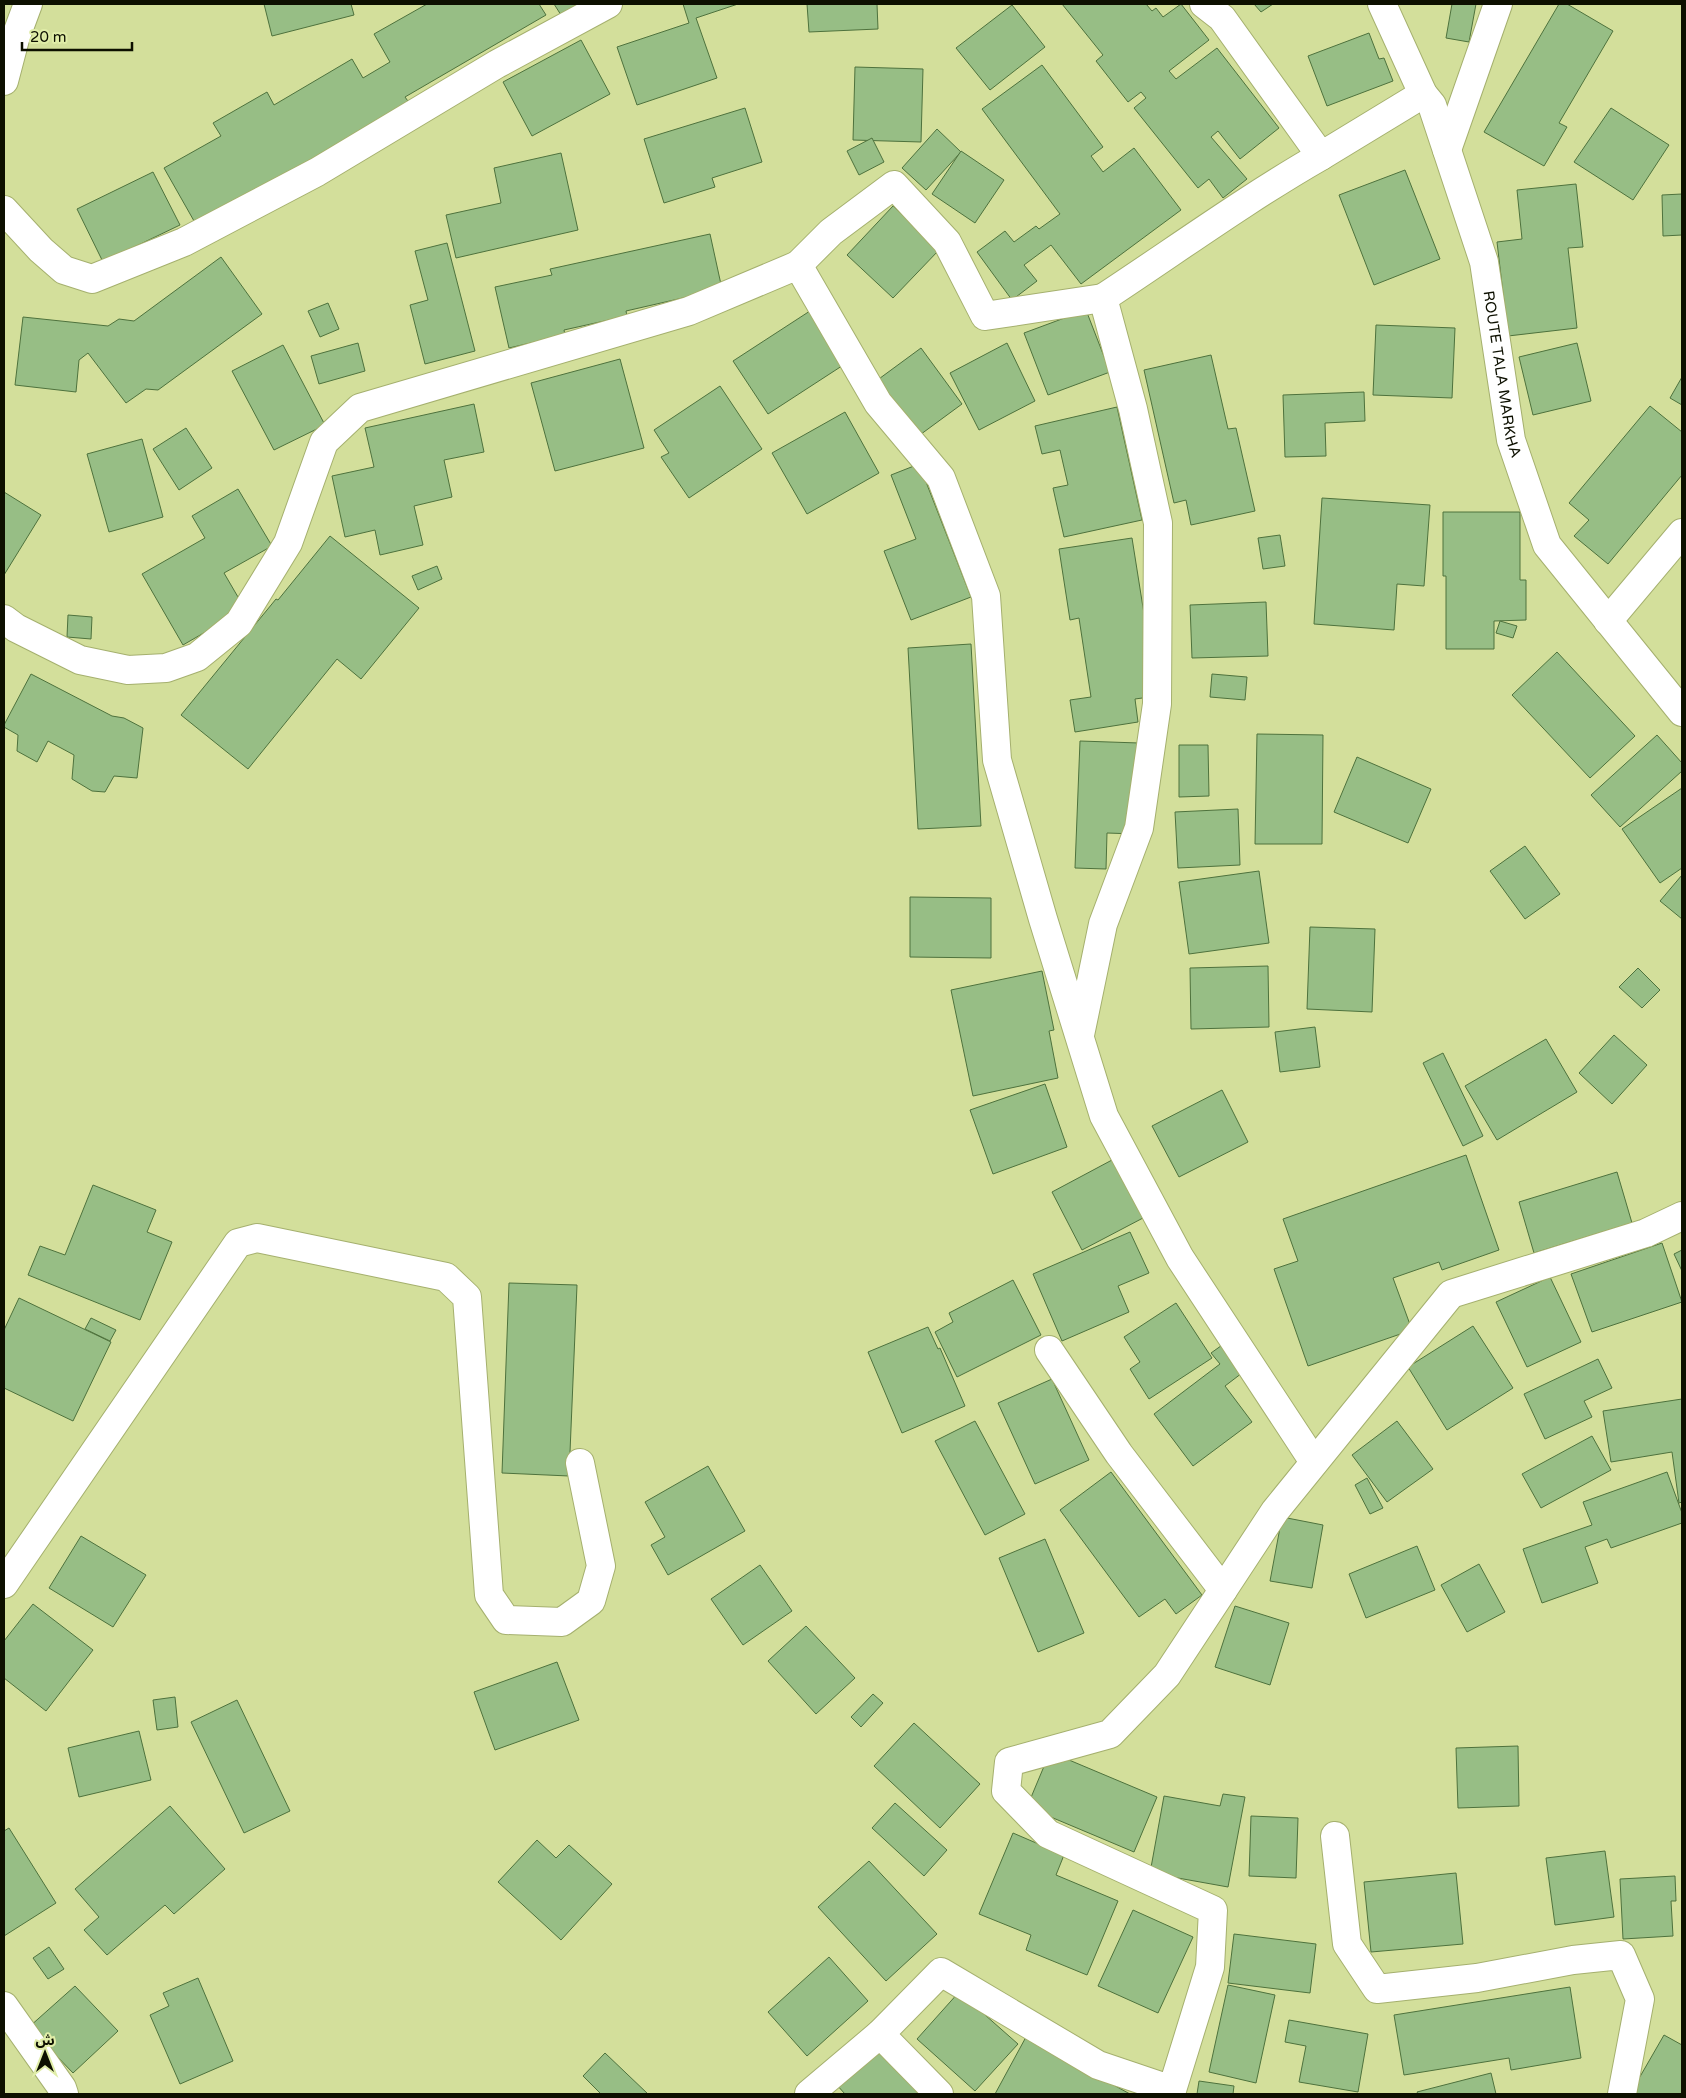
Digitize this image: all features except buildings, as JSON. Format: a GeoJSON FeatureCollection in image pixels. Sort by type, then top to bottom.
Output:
{"type":"FeatureCollection","features":[{"type":"Feature","properties":{"kind":"street"},"geometry":{"type":"LineString","coordinates":[[4,81],[15,39],[28,4]]}},
{"type":"Feature","properties":{"kind":"street"},"geometry":{"type":"LineString","coordinates":[[4,210],[41,250],[64,270],[92,279],[184,242],[317,172],[497,64],[608,4]]}},
{"type":"Feature","properties":{"kind":"street"},"geometry":{"type":"LineString","coordinates":[[1204,4],[1222,18],[1321,156]]}},
{"type":"Feature","properties":{"kind":"street","name":"ROUTE TALA MARKHA"},"geometry":{"type":"LineString","coordinates":[[1382,4],[1423,94],[1432,105],[1484,262],[1511,440],[1548,545],[1682,712]]}},
{"type":"Feature","properties":{"kind":"street"},"geometry":{"type":"LineString","coordinates":[[1447,150],[1498,4]]}},
{"type":"Feature","properties":{"kind":"street"},"geometry":{"type":"LineString","coordinates":[[4,620],[80,660],[128,670],[166,668],[197,657],[239,623],[288,543],[324,442],[360,408],[689,311],[798,265],[831,232],[894,185],[947,242],[985,316],[1103,298],[1202,233],[1266,188],[1423,94]]}},
{"type":"Feature","properties":{"kind":"street"},"geometry":{"type":"LineString","coordinates":[[798,265],[878,403],[941,478],[986,596],[997,760],[1104,1116],[1180,1258],[1314,1462]]}},
{"type":"Feature","properties":{"kind":"street"},"geometry":{"type":"LineString","coordinates":[[1080,1039],[1103,924],[1139,828],[1156,704],[1158,523],[1133,409],[1103,298]]}},
{"type":"Feature","properties":{"kind":"street"},"geometry":{"type":"LineString","coordinates":[[1608,621],[1682,533]]}},
{"type":"Feature","properties":{"kind":"street"},"geometry":{"type":"LineString","coordinates":[[816,2092],[880,2034],[941,1972],[1098,2065],[1172,2090],[1210,1967],[1213,1910],[1048,1834],[1006,1791],[1009,1762],[1110,1734],[1167,1675],[1275,1511],[1451,1294],[1646,1233],[1682,1216]]}},
{"type":"Feature","properties":{"kind":"street"},"geometry":{"type":"LineString","coordinates":[[4,1584],[238,1243],[258,1238],[446,1277],[467,1297],[490,1596],[506,1620],[562,1622],[590,1601],[601,1566],[580,1463]]}},
{"type":"Feature","properties":{"kind":"street"},"geometry":{"type":"LineString","coordinates":[[1049,1350],[1119,1454],[1223,1590]]}},
{"type":"Feature","properties":{"kind":"street"},"geometry":{"type":"LineString","coordinates":[[1335,1836],[1347,1944],[1377,1989],[1477,1978],[1574,1960],[1621,1955],[1640,1999],[1622,2094]]}},
{"type":"Feature","properties":{"kind":"street"},"geometry":{"type":"LineString","coordinates":[[4,2006],[62,2088],[64,2094]]}},
{"type":"Feature","properties":{"kind":"street"},"geometry":{"type":"LineString","coordinates":[[880,2034],[939,2094]]}}]}
